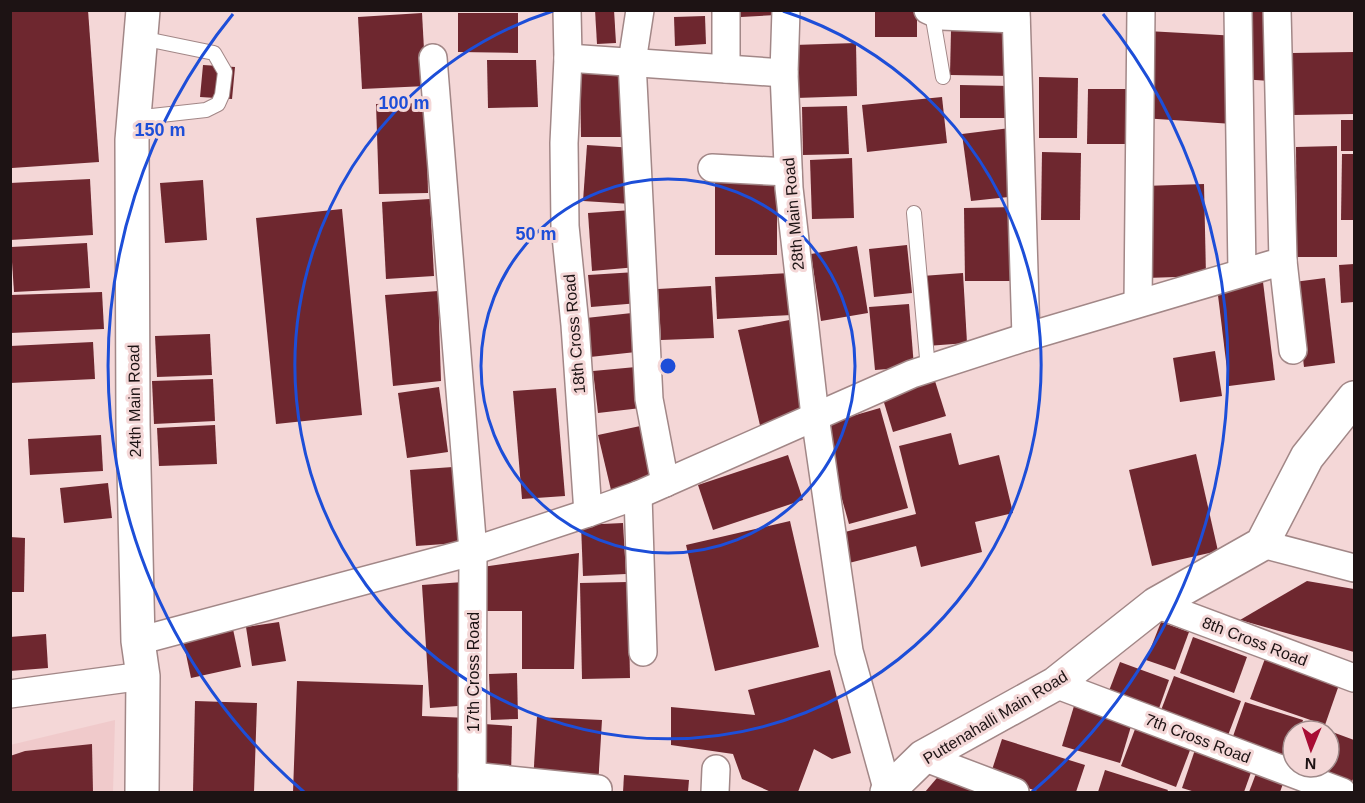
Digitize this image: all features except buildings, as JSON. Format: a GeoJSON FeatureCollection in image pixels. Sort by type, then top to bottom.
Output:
{"type":"FeatureCollection","features":[{"type":"Feature","properties":{"kind":"street","name":"18th Cross Road"},"geometry":{"type":"LineString","coordinates":[[567,10],[565,226],[575,325],[588,513]]}},
{"type":"Feature","properties":{"kind":"street"},"geometry":{"type":"LineString","coordinates":[[640,10],[632,62],[649,399],[665,483]]}},
{"type":"Feature","properties":{"kind":"street"},"geometry":{"type":"LineString","coordinates":[[726,10],[726,69]]}},
{"type":"Feature","properties":{"kind":"street","name":"28th Main Road"},"geometry":{"type":"LineString","coordinates":[[786,10],[784,73],[788,172],[815,416],[849,651],[888,792]]}},
{"type":"Feature","properties":{"kind":"street"},"geometry":{"type":"LineString","coordinates":[[1138,303],[1141,10]]}},
{"type":"Feature","properties":{"kind":"street"},"geometry":{"type":"LineString","coordinates":[[1238,10],[1242,272]]}},
{"type":"Feature","properties":{"kind":"street"},"geometry":{"type":"LineString","coordinates":[[1277,10],[1284,261],[1293,350]]}},
{"type":"Feature","properties":{"kind":"street"},"geometry":{"type":"LineString","coordinates":[[930,12],[941,16],[1016,15],[1026,337]]}},
{"type":"Feature","properties":{"kind":"street","name":"24th Main Road"},"geometry":{"type":"LineString","coordinates":[[142,24],[132,140],[133,413],[138,641],[142,676],[142,792]]}},
{"type":"Feature","properties":{"kind":"street"},"geometry":{"type":"LineString","coordinates":[[568,57],[784,73]]}},
{"type":"Feature","properties":{"kind":"street","name":"17th Cross Road"},"geometry":{"type":"LineString","coordinates":[[433,58],[473,551],[472,784]]}},
{"type":"Feature","properties":{"kind":"street"},"geometry":{"type":"LineString","coordinates":[[712,168],[788,172]]}},
{"type":"Feature","properties":{"kind":"street"},"geometry":{"type":"LineString","coordinates":[[138,641],[473,551],[588,513],[638,495],[815,416],[928,369],[1138,303],[1284,261]]}},
{"type":"Feature","properties":{"kind":"street"},"geometry":{"type":"LineString","coordinates":[[1354,398],[1307,457],[1262,544],[1354,568]]}},
{"type":"Feature","properties":{"kind":"street"},"geometry":{"type":"LineString","coordinates":[[638,495],[643,652]]}},
{"type":"Feature","properties":{"kind":"street","name":"Puttenahalli Main Road"},"geometry":{"type":"LineString","coordinates":[[888,792],[923,757],[1055,684],[1156,604],[1262,544]]}},
{"type":"Feature","properties":{"kind":"street","name":"8th Cross Road"},"geometry":{"type":"LineString","coordinates":[[1156,604],[1354,678]]}},
{"type":"Feature","properties":{"kind":"street"},"geometry":{"type":"LineString","coordinates":[[10,694],[142,676]]}},
{"type":"Feature","properties":{"kind":"street","name":"7th Cross Road"},"geometry":{"type":"LineString","coordinates":[[1055,684],[1342,792]]}},
{"type":"Feature","properties":{"kind":"street"},"geometry":{"type":"LineString","coordinates":[[923,757],[1015,792]]}},
{"type":"Feature","properties":{"kind":"street"},"geometry":{"type":"LineString","coordinates":[[472,784],[598,789]]}},
{"type":"Feature","properties":{"kind":"lane"},"geometry":{"type":"LineString","coordinates":[[930,12],[943,77]]}},
{"type":"Feature","properties":{"kind":"lane"},"geometry":{"type":"LineString","coordinates":[[134,118],[206,110],[218,104],[222,95],[225,72],[214,53],[142,24]]}},
{"type":"Feature","properties":{"kind":"lane"},"geometry":{"type":"LineString","coordinates":[[914,213],[928,369]]}},
{"type":"Feature","properties":{"kind":"shaded area"},"geometry":{"type":"Polygon","coordinates":[[[115,720],[113,792],[11,792],[10,745],[115,720]]]}}]}
